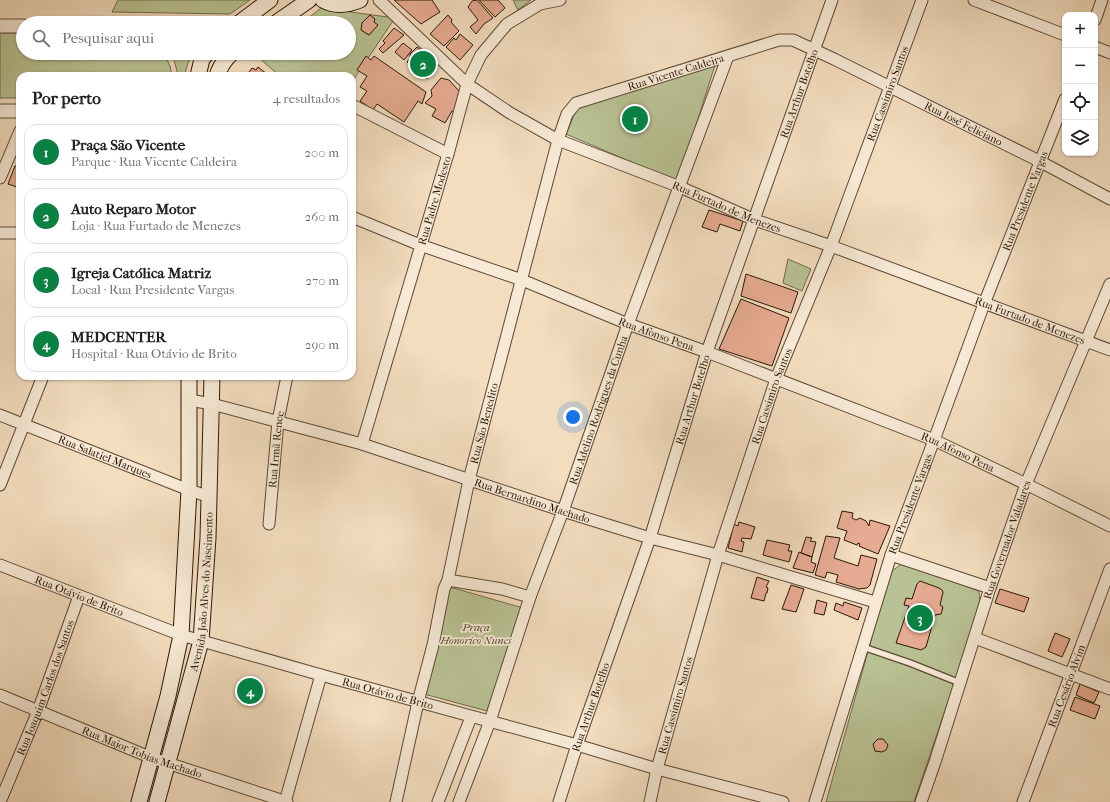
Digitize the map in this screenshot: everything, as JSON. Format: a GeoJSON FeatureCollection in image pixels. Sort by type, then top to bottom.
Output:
{"type":"FeatureCollection","features":[{"type":"Feature","properties":{"kind":"main road"},"geometry":{"type":"LineString","coordinates":[[248,16],[270,0]]}},
{"type":"Feature","properties":{"kind":"main road"},"geometry":{"type":"LineString","coordinates":[[286,16],[309,0]]}},
{"type":"Feature","properties":{"kind":"main road"},"geometry":{"type":"LineString","coordinates":[[323,0],[338,5],[350,4],[360,0]]}},
{"type":"Feature","properties":{"kind":"main road"},"geometry":{"type":"LineString","coordinates":[[199,72],[202,60]]}},
{"type":"Feature","properties":{"kind":"main road"},"geometry":{"type":"LineString","coordinates":[[218,72],[226,60]]}},
{"type":"Feature","properties":{"kind":"main road"},"geometry":{"type":"LineString","coordinates":[[139,802],[168,696],[181,635],[189,490],[189,380]]}},
{"type":"Feature","properties":{"kind":"main road","name":"Avenida João Alves do Nascimento"},"geometry":{"type":"LineString","coordinates":[[157,802],[201,640],[210,497],[212,380]]}},
{"type":"Feature","properties":{"kind":"main road"},"geometry":{"type":"LineString","coordinates":[[187,534],[208,538]]}},
{"type":"Feature","properties":{"kind":"street","name":"Rua Furtado de Menezes"},"geometry":{"type":"LineString","coordinates":[[379,0],[467,84],[510,113],[558,140],[680,187],[755,220],[831,246],[1110,350]]}},
{"type":"Feature","properties":{"kind":"street","name":"Rua Padre Modesto"},"geometry":{"type":"LineString","coordinates":[[362,444],[448,154],[467,84],[481,55],[507,24],[540,4],[560,0]]}},
{"type":"Feature","properties":{"kind":"street","name":"Rua Arthur Botelho"},"geometry":{"type":"LineString","coordinates":[[559,802],[577,745],[650,538],[707,352],[832,0]]}},
{"type":"Feature","properties":{"kind":"street","name":"Rua Cassimiro Santos"},"geometry":{"type":"LineString","coordinates":[[650,802],[657,769],[718,555],[776,379],[831,246],[922,0]]}},
{"type":"Feature","properties":{"kind":"street"},"geometry":{"type":"LineString","coordinates":[[974,0],[1062,34]]}},
{"type":"Feature","properties":{"kind":"street"},"geometry":{"type":"LineString","coordinates":[[1098,12],[1102,0]]}},
{"type":"Feature","properties":{"kind":"street"},"geometry":{"type":"LineString","coordinates":[[0,26],[16,26]]}},
{"type":"Feature","properties":{"kind":"street","name":"Rua Vicente Caldeira"},"geometry":{"type":"LineString","coordinates":[[558,140],[567,114],[576,103],[779,40],[793,40],[814,50]]}},
{"type":"Feature","properties":{"kind":"street"},"geometry":{"type":"LineString","coordinates":[[1098,48],[1110,53]]}},
{"type":"Feature","properties":{"kind":"street","name":"Rua José Feliciano"},"geometry":{"type":"LineString","coordinates":[[814,50],[1041,162],[1110,199]]}},
{"type":"Feature","properties":{"kind":"street","name":"Rua Adelino Rodrigues da Cunha"},"geometry":{"type":"LineString","coordinates":[[459,802],[490,721],[530,597],[563,511],[628,324],[728,56]]}},
{"type":"Feature","properties":{"kind":"street"},"geometry":{"type":"LineString","coordinates":[[356,107],[448,154]]}},
{"type":"Feature","properties":{"kind":"street","name":"Rua Presidente Vargas"},"geometry":{"type":"LineString","coordinates":[[815,802],[890,555],[984,304],[1062,107]]}},
{"type":"Feature","properties":{"kind":"street"},"geometry":{"type":"LineString","coordinates":[[0,111],[16,111]]}},
{"type":"Feature","properties":{"kind":"street"},"geometry":{"type":"LineString","coordinates":[[0,178],[16,140]]}},
{"type":"Feature","properties":{"kind":"street","name":"Rua São Benedito"},"geometry":{"type":"LineString","coordinates":[[396,802],[418,702],[433,646],[444,589],[448,580],[469,480],[558,140]]}},
{"type":"Feature","properties":{"kind":"street","name":"Rua Afonso Pena"},"geometry":{"type":"LineString","coordinates":[[356,219],[420,245],[522,280],[628,324],[707,352],[934,440],[1110,526]]}},
{"type":"Feature","properties":{"kind":"street"},"geometry":{"type":"LineString","coordinates":[[0,233],[16,233]]}},
{"type":"Feature","properties":{"kind":"street","name":"Rua Governador Valadares"},"geometry":{"type":"LineString","coordinates":[[921,802],[990,588],[1026,484],[1110,284]]}},
{"type":"Feature","properties":{"kind":"street"},"geometry":{"type":"LineString","coordinates":[[0,485],[41,380]]}},
{"type":"Feature","properties":{"kind":"street","name":"Rua Irmã Renee"},"geometry":{"type":"LineString","coordinates":[[269,524],[278,421],[286,380]]}},
{"type":"Feature","properties":{"kind":"street","name":"Rua Bernardino Machado"},"geometry":{"type":"LineString","coordinates":[[189,400],[212,404],[362,444],[563,511],[650,538],[718,555],[876,602]]}},
{"type":"Feature","properties":{"kind":"street","name":"Rua Salatiel Marques"},"geometry":{"type":"LineString","coordinates":[[0,415],[210,497]]}},
{"type":"Feature","properties":{"kind":"street"},"geometry":{"type":"LineString","coordinates":[[890,555],[990,588]]}},
{"type":"Feature","properties":{"kind":"street","name":"Rua Otávio de Brito"},"geometry":{"type":"LineString","coordinates":[[0,565],[181,635],[321,676],[577,745],[657,769],[783,802]]}},
{"type":"Feature","properties":{"kind":"street","name":"Rua Cesário Alvim"},"geometry":{"type":"LineString","coordinates":[[1023,802],[1110,569]]}},
{"type":"Feature","properties":{"kind":"street"},"geometry":{"type":"LineString","coordinates":[[448,580],[502,589],[530,597]]}},
{"type":"Feature","properties":{"kind":"street","name":"Rua Joaquim Carlos dos Santos"},"geometry":{"type":"LineString","coordinates":[[0,802],[38,711],[79,596]]}},
{"type":"Feature","properties":{"kind":"street"},"geometry":{"type":"LineString","coordinates":[[975,638],[1110,689]]}},
{"type":"Feature","properties":{"kind":"street"},"geometry":{"type":"LineString","coordinates":[[286,802],[321,676]]}},
{"type":"Feature","properties":{"kind":"street","name":"Rua Major Tobias Machado"},"geometry":{"type":"LineString","coordinates":[[0,696],[152,758],[286,802]]}},
{"type":"Feature","properties":{"kind":"street"},"geometry":{"type":"LineString","coordinates":[[438,802],[471,717]]}},
{"type":"Feature","properties":{"kind":"lane"},"geometry":{"type":"LineString","coordinates":[[862,647],[910,663],[960,683]]}},
{"type":"Feature","properties":{"kind":"green space"},"geometry":{"type":"Polygon","coordinates":[[[118,0],[250,0],[230,14],[112,12],[118,0]]]}},
{"type":"Feature","properties":{"kind":"green space"},"geometry":{"type":"Polygon","coordinates":[[[513,0],[531,0],[518,10],[513,0]]]}},
{"type":"Feature","properties":{"kind":"green space"},"geometry":{"type":"Polygon","coordinates":[[[321,8],[395,18],[356,76],[356,72],[275,72],[261,60],[356,60],[356,16],[311,16],[321,8]]]}},
{"type":"Feature","properties":{"kind":"green space"},"geometry":{"type":"Polygon","coordinates":[[[0,33],[16,33],[16,60],[167,60],[171,72],[16,72],[16,98],[0,98],[0,33]]]}},
{"type":"Feature","properties":{"kind":"green space"},"geometry":{"type":"Polygon","coordinates":[[[174,60],[189,60],[185,72],[177,71],[174,60]]]}},
{"type":"Feature","properties":{"kind":"green space"},"geometry":{"type":"Polygon","coordinates":[[[715,65],[678,182],[566,134],[578,106],[715,65]]]}},
{"type":"Feature","properties":{"kind":"green space"},"geometry":{"type":"Polygon","coordinates":[[[788,259],[811,269],[802,291],[783,283],[788,259]]]}},
{"type":"Feature","properties":{"kind":"green space"},"geometry":{"type":"Polygon","coordinates":[[[903,563],[979,591],[980,602],[968,643],[914,802],[826,802],[879,612],[892,571],[903,563]]]}},
{"type":"Feature","properties":{"kind":"green space","name":"Praça Honorico Nunes"},"geometry":{"type":"Polygon","coordinates":[[[450,587],[523,608],[487,711],[424,694],[450,587]]]}},
{"type":"Feature","properties":{"kind":"building"},"geometry":{"type":"Polygon","coordinates":[[[394,0],[432,0],[440,12],[421,24],[394,0]]]}},
{"type":"Feature","properties":{"kind":"building"},"geometry":{"type":"Polygon","coordinates":[[[477,0],[493,18],[484,24],[476,34],[470,27],[478,20],[468,7],[472,1],[477,0]]]}},
{"type":"Feature","properties":{"kind":"building"},"geometry":{"type":"Polygon","coordinates":[[[479,0],[498,0],[505,8],[495,17],[479,0]]]}},
{"type":"Feature","properties":{"kind":"building"},"geometry":{"type":"Polygon","coordinates":[[[370,15],[375,19],[374,22],[378,25],[369,35],[361,30],[362,23],[370,15]]]}},
{"type":"Feature","properties":{"kind":"building"},"geometry":{"type":"Polygon","coordinates":[[[448,15],[452,20],[451,22],[459,31],[444,46],[430,34],[448,15]]]}},
{"type":"Feature","properties":{"kind":"building"},"geometry":{"type":"Polygon","coordinates":[[[394,28],[404,35],[383,53],[379,49],[385,43],[383,41],[394,28]]]}},
{"type":"Feature","properties":{"kind":"building"},"geometry":{"type":"Polygon","coordinates":[[[460,34],[473,45],[460,60],[446,47],[454,38],[456,40],[460,34]]]}},
{"type":"Feature","properties":{"kind":"building"},"geometry":{"type":"Polygon","coordinates":[[[403,43],[412,50],[404,60],[395,52],[403,43]]]}},
{"type":"Feature","properties":{"kind":"building"},"geometry":{"type":"Polygon","coordinates":[[[417,47],[438,65],[427,79],[407,62],[410,58],[410,54],[417,47]]]}},
{"type":"Feature","properties":{"kind":"building"},"geometry":{"type":"Polygon","coordinates":[[[366,56],[371,60],[374,56],[426,92],[422,104],[418,101],[404,122],[377,104],[373,110],[360,101],[367,91],[360,87],[367,76],[357,70],[366,56]]]}},
{"type":"Feature","properties":{"kind":"building"},"geometry":{"type":"Polygon","coordinates":[[[258,67],[265,72],[249,72],[252,68],[256,70],[258,67]]]}},
{"type":"Feature","properties":{"kind":"building"},"geometry":{"type":"Polygon","coordinates":[[[441,78],[449,80],[459,91],[454,112],[452,111],[445,123],[432,116],[436,109],[425,103],[432,96],[431,90],[441,78]]]}},
{"type":"Feature","properties":{"kind":"building"},"geometry":{"type":"Polygon","coordinates":[[[15,166],[16,166],[16,187],[8,184],[15,166]]]}},
{"type":"Feature","properties":{"kind":"building"},"geometry":{"type":"Polygon","coordinates":[[[709,210],[743,221],[740,231],[720,224],[717,232],[702,227],[709,210]]]}},
{"type":"Feature","properties":{"kind":"building"},"geometry":{"type":"Polygon","coordinates":[[[746,274],[798,292],[791,313],[741,296],[746,274]]]}},
{"type":"Feature","properties":{"kind":"building"},"geometry":{"type":"Polygon","coordinates":[[[741,299],[789,318],[772,366],[719,349],[741,299]]]}},
{"type":"Feature","properties":{"kind":"building"},"geometry":{"type":"Polygon","coordinates":[[[842,511],[853,513],[852,518],[856,520],[860,518],[866,521],[869,526],[870,520],[890,526],[878,554],[859,546],[860,544],[858,543],[857,545],[844,540],[847,531],[837,528],[842,511]]]}},
{"type":"Feature","properties":{"kind":"building"},"geometry":{"type":"Polygon","coordinates":[[[739,522],[755,527],[751,539],[742,538],[741,541],[744,542],[742,552],[728,548],[734,524],[738,526],[739,522]]]}},
{"type":"Feature","properties":{"kind":"building"},"geometry":{"type":"Polygon","coordinates":[[[826,536],[840,538],[834,558],[858,566],[861,555],[877,559],[870,585],[867,588],[859,589],[836,582],[838,575],[827,572],[825,578],[815,575],[826,536]]]}},
{"type":"Feature","properties":{"kind":"building"},"geometry":{"type":"Polygon","coordinates":[[[806,537],[812,538],[810,541],[816,542],[812,557],[801,553],[806,537]]]}},
{"type":"Feature","properties":{"kind":"building"},"geometry":{"type":"Polygon","coordinates":[[[767,540],[790,545],[788,551],[792,551],[789,562],[763,555],[767,540]]]}},
{"type":"Feature","properties":{"kind":"building"},"geometry":{"type":"Polygon","coordinates":[[[799,552],[812,557],[811,562],[816,564],[813,573],[793,568],[799,552]]]}},
{"type":"Feature","properties":{"kind":"building"},"geometry":{"type":"Polygon","coordinates":[[[757,577],[769,581],[766,587],[768,588],[764,601],[751,598],[757,577]]]}},
{"type":"Feature","properties":{"kind":"building"},"geometry":{"type":"Polygon","coordinates":[[[920,581],[939,588],[943,592],[940,605],[943,607],[941,614],[935,615],[926,647],[921,650],[896,643],[909,606],[904,605],[906,598],[912,599],[917,584],[920,581]]]}},
{"type":"Feature","properties":{"kind":"building"},"geometry":{"type":"Polygon","coordinates":[[[791,585],[804,589],[796,612],[782,609],[791,585]]]}},
{"type":"Feature","properties":{"kind":"building"},"geometry":{"type":"Polygon","coordinates":[[[1000,589],[1029,598],[1024,612],[995,603],[1000,589]]]}},
{"type":"Feature","properties":{"kind":"building"},"geometry":{"type":"Polygon","coordinates":[[[817,600],[827,603],[824,615],[814,613],[817,600]]]}},
{"type":"Feature","properties":{"kind":"building"},"geometry":{"type":"Polygon","coordinates":[[[844,602],[862,608],[858,620],[834,610],[836,603],[843,606],[844,602]]]}},
{"type":"Feature","properties":{"kind":"building"},"geometry":{"type":"Polygon","coordinates":[[[1055,633],[1070,639],[1062,657],[1048,651],[1055,633]]]}},
{"type":"Feature","properties":{"kind":"building"},"geometry":{"type":"Polygon","coordinates":[[[1080,684],[1099,692],[1094,703],[1076,695],[1080,684]]]}},
{"type":"Feature","properties":{"kind":"building"},"geometry":{"type":"Polygon","coordinates":[[[1075,697],[1100,706],[1095,719],[1070,710],[1075,697]]]}},
{"type":"Feature","properties":{"kind":"building"},"geometry":{"type":"Polygon","coordinates":[[[878,739],[883,739],[888,745],[886,750],[882,752],[875,751],[873,744],[878,739]]]}},
{"type":"Feature","properties":{"kind":"place","name":"Auto Reparo Motor"},"geometry":{"type":"Point","coordinates":[423,64]}},
{"type":"Feature","properties":{"kind":"place","name":"Praça São Vicente"},"geometry":{"type":"Point","coordinates":[635,119]}},
{"type":"Feature","properties":{"kind":"place","name":"Igreja Católica Matriz"},"geometry":{"type":"Point","coordinates":[920,618]}},
{"type":"Feature","properties":{"kind":"place","name":"MEDCENTER"},"geometry":{"type":"Point","coordinates":[250,691]}}]}
